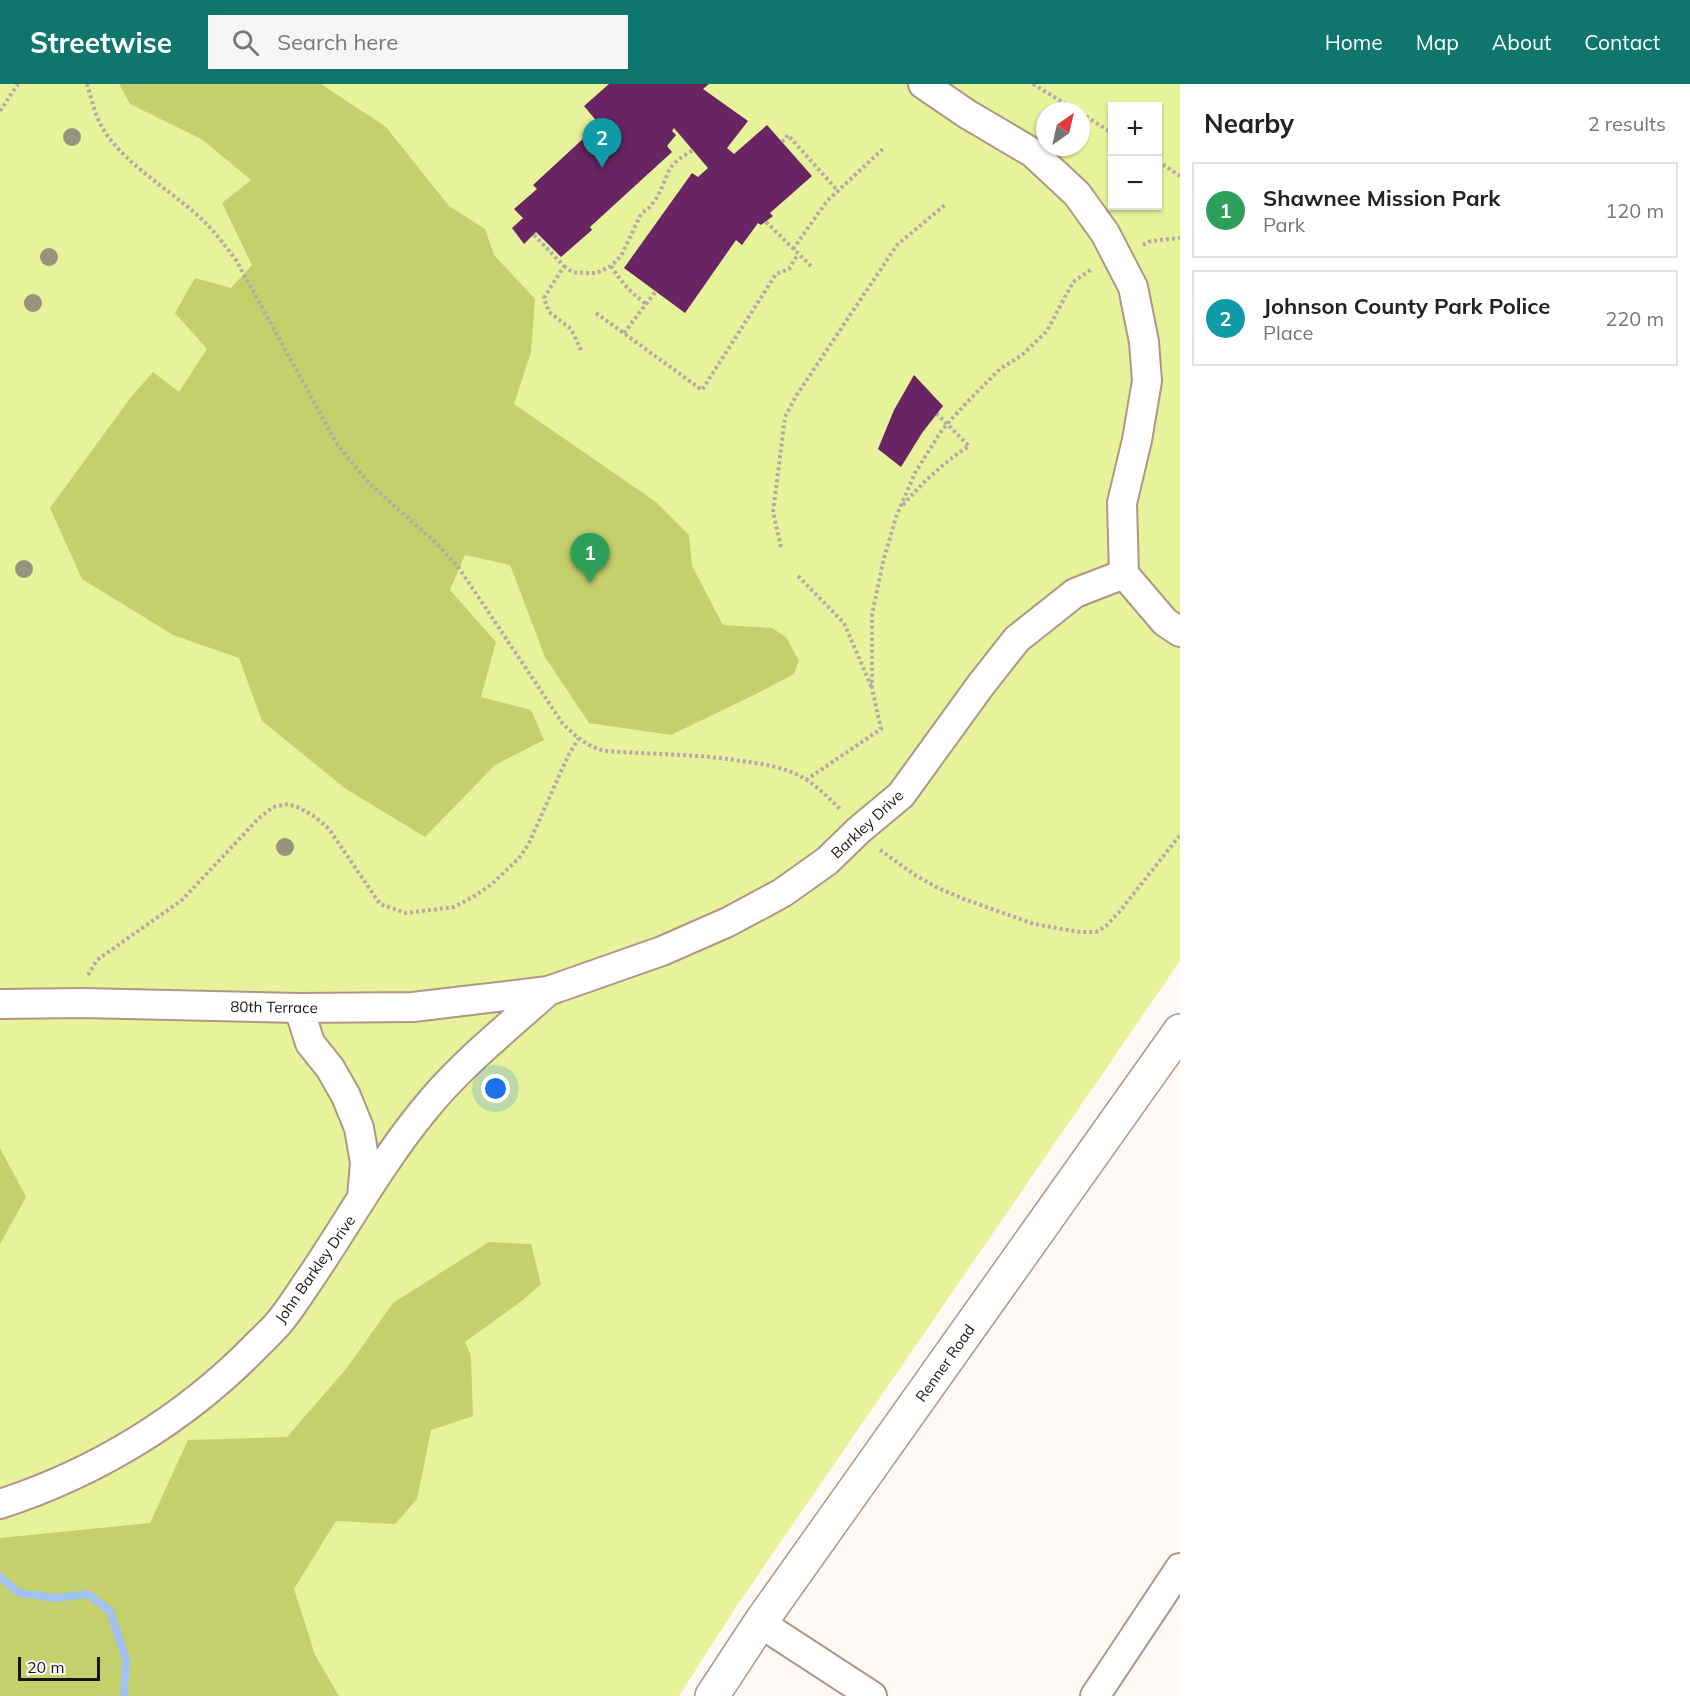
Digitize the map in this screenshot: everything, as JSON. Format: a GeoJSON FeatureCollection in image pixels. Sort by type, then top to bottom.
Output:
{"type":"FeatureCollection","features":[{"type":"Feature","properties":{"kind":"main road","name":"Renner Road"},"geometry":{"type":"LineString","coordinates":[[712,1696],[760,1623],[1180,1031]]}},
{"type":"Feature","properties":{"kind":"street"},"geometry":{"type":"LineString","coordinates":[[923,84],[967,114],[1033,153],[1077,194],[1119,257],[1133,287],[1144,342],[1147,381],[1137,440],[1122,503],[1124,573],[1165,622],[1180,633]]}},
{"type":"Feature","properties":{"kind":"street","name":"Barkley Drive"},"geometry":{"type":"LineString","coordinates":[[548,991],[662,951],[728,922],[782,893],[827,861],[901,795],[1017,639],[1076,593],[1124,573]]}},
{"type":"Feature","properties":{"kind":"street","name":"80th Terrace"},"geometry":{"type":"LineString","coordinates":[[0,1004],[83,1003],[299,1008],[413,1007],[548,991]]}},
{"type":"Feature","properties":{"kind":"street","name":"John Barkley Drive"},"geometry":{"type":"LineString","coordinates":[[0,1504],[36,1492],[114,1456],[191,1404],[237,1366],[281,1321],[322,1262],[396,1145],[425,1108],[457,1073],[548,991]]}},
{"type":"Feature","properties":{"kind":"street"},"geometry":{"type":"LineString","coordinates":[[299,1008],[310,1043],[330,1068],[359,1128],[365,1163],[362,1199]]}},
{"type":"Feature","properties":{"kind":"street"},"geometry":{"type":"LineString","coordinates":[[1095,1696],[1180,1568]]}},
{"type":"Feature","properties":{"kind":"street"},"geometry":{"type":"LineString","coordinates":[[760,1623],[872,1696]]}},
{"type":"Feature","properties":{"kind":"path"},"geometry":{"type":"LineString","coordinates":[[0,111],[18,84]]}},
{"type":"Feature","properties":{"kind":"path"},"geometry":{"type":"LineString","coordinates":[[87,84],[97,117],[106,134],[142,171],[197,215],[217,235],[236,260],[284,351],[342,450],[371,485],[436,543],[459,568],[563,724],[592,748],[605,751],[700,756],[756,762],[782,769],[806,780],[822,791],[848,818]]}},
{"type":"Feature","properties":{"kind":"path"},"geometry":{"type":"LineString","coordinates":[[1033,84],[1062,102]]}},
{"type":"Feature","properties":{"kind":"path"},"geometry":{"type":"LineString","coordinates":[[1090,119],[1108,130]]}},
{"type":"Feature","properties":{"kind":"path"},"geometry":{"type":"LineString","coordinates":[[782,142],[788,135],[838,191]]}},
{"type":"Feature","properties":{"kind":"path"},"geometry":{"type":"LineString","coordinates":[[794,249],[827,201],[885,147]]}},
{"type":"Feature","properties":{"kind":"path"},"geometry":{"type":"LineString","coordinates":[[534,235],[572,272],[597,273],[611,266],[621,256],[641,214],[658,196],[670,168],[693,150]]}},
{"type":"Feature","properties":{"kind":"path"},"geometry":{"type":"LineString","coordinates":[[1162,164],[1180,176]]}},
{"type":"Feature","properties":{"kind":"path"},"geometry":{"type":"LineString","coordinates":[[781,547],[773,513],[785,417],[796,396],[897,245],[946,204]]}},
{"type":"Feature","properties":{"kind":"path"},"geometry":{"type":"LineString","coordinates":[[766,222],[811,266]]}},
{"type":"Feature","properties":{"kind":"path"},"geometry":{"type":"LineString","coordinates":[[872,688],[872,615],[883,562],[900,508],[915,473],[940,433],[1000,369],[1022,355],[1047,331],[1073,282],[1099,264],[1151,241],[1180,238]]}},
{"type":"Feature","properties":{"kind":"path"},"geometry":{"type":"LineString","coordinates":[[596,313],[702,390],[776,274],[789,269],[798,254]]}},
{"type":"Feature","properties":{"kind":"path"},"geometry":{"type":"LineString","coordinates":[[564,266],[544,298],[549,312],[571,330],[581,350]]}},
{"type":"Feature","properties":{"kind":"path"},"geometry":{"type":"LineString","coordinates":[[611,266],[625,287],[646,304]]}},
{"type":"Feature","properties":{"kind":"path"},"geometry":{"type":"LineString","coordinates":[[624,333],[656,291]]}},
{"type":"Feature","properties":{"kind":"path"},"geometry":{"type":"LineString","coordinates":[[900,508],[947,460],[969,446],[937,414]]}},
{"type":"Feature","properties":{"kind":"path"},"geometry":{"type":"LineString","coordinates":[[798,576],[844,623],[872,688],[881,729],[806,780]]}},
{"type":"Feature","properties":{"kind":"path"},"geometry":{"type":"LineString","coordinates":[[83,1003],[89,972],[97,960],[182,900],[259,818],[273,807],[288,804],[300,808],[329,829],[380,904],[406,913],[454,907],[473,897],[492,884],[520,857],[530,843],[568,756],[579,738]]}},
{"type":"Feature","properties":{"kind":"path"},"geometry":{"type":"LineString","coordinates":[[877,848],[915,875],[964,899],[1034,924],[1080,932],[1096,932],[1106,926],[1120,911],[1180,835]]}},
{"type":"Feature","properties":{"kind":"green space"},"geometry":{"type":"Polygon","coordinates":[[[0,84],[1180,84],[1180,961],[736,1607],[679,1696],[0,1696],[0,84]]]}},
{"type":"Feature","properties":{"kind":"green space"},"geometry":{"type":"Polygon","coordinates":[[[119,84],[321,84],[386,127],[449,206],[485,229],[494,255],[535,299],[531,352],[514,404],[656,502],[689,535],[692,566],[723,625],[772,628],[786,637],[799,661],[794,674],[671,735],[589,723],[545,657],[510,565],[465,555],[450,590],[496,642],[481,697],[531,710],[544,740],[495,765],[425,837],[346,789],[262,721],[239,658],[173,635],[82,579],[50,508],[131,397],[153,372],[179,392],[207,349],[175,313],[195,278],[231,288],[252,265],[222,203],[251,180],[203,140],[130,104],[119,84]]]}},
{"type":"Feature","properties":{"kind":"green space"},"geometry":{"type":"Polygon","coordinates":[[[0,1148],[26,1197],[0,1244],[0,1148]]]}},
{"type":"Feature","properties":{"kind":"green space"},"geometry":{"type":"Polygon","coordinates":[[[489,1242],[531,1244],[541,1284],[465,1342],[471,1356],[473,1416],[431,1430],[417,1499],[395,1524],[336,1521],[294,1589],[315,1655],[339,1696],[0,1696],[0,1538],[150,1523],[188,1440],[287,1437],[346,1369],[393,1303],[489,1242]]]}},
{"type":"Feature","properties":{"kind":"building"},"geometry":{"type":"Polygon","coordinates":[[[609,84],[709,84],[703,89],[748,121],[727,148],[734,154],[767,125],[812,176],[770,213],[773,216],[761,225],[758,223],[742,245],[736,240],[685,313],[624,268],[692,173],[698,177],[708,168],[674,128],[672,131],[676,135],[667,146],[672,152],[590,227],[592,230],[561,257],[536,232],[524,244],[512,228],[523,218],[514,209],[537,189],[533,185],[599,124],[584,106],[609,84]]]}},
{"type":"Feature","properties":{"kind":"building"},"geometry":{"type":"Polygon","coordinates":[[[914,375],[943,406],[922,433],[901,467],[878,449],[894,410],[914,375]]]}},
{"type":"Feature","properties":{"kind":"waterway"},"geometry":{"type":"LineString","coordinates":[[0,1577],[19,1593],[56,1598],[88,1594],[110,1611],[126,1659],[124,1696]]}},
{"type":"Feature","properties":{"kind":"place","name":"Johnson County Park Police"},"geometry":{"type":"Point","coordinates":[602,168]}},
{"type":"Feature","properties":{"kind":"place","name":"Shawnee Mission Park"},"geometry":{"type":"Point","coordinates":[590,583]}}]}
